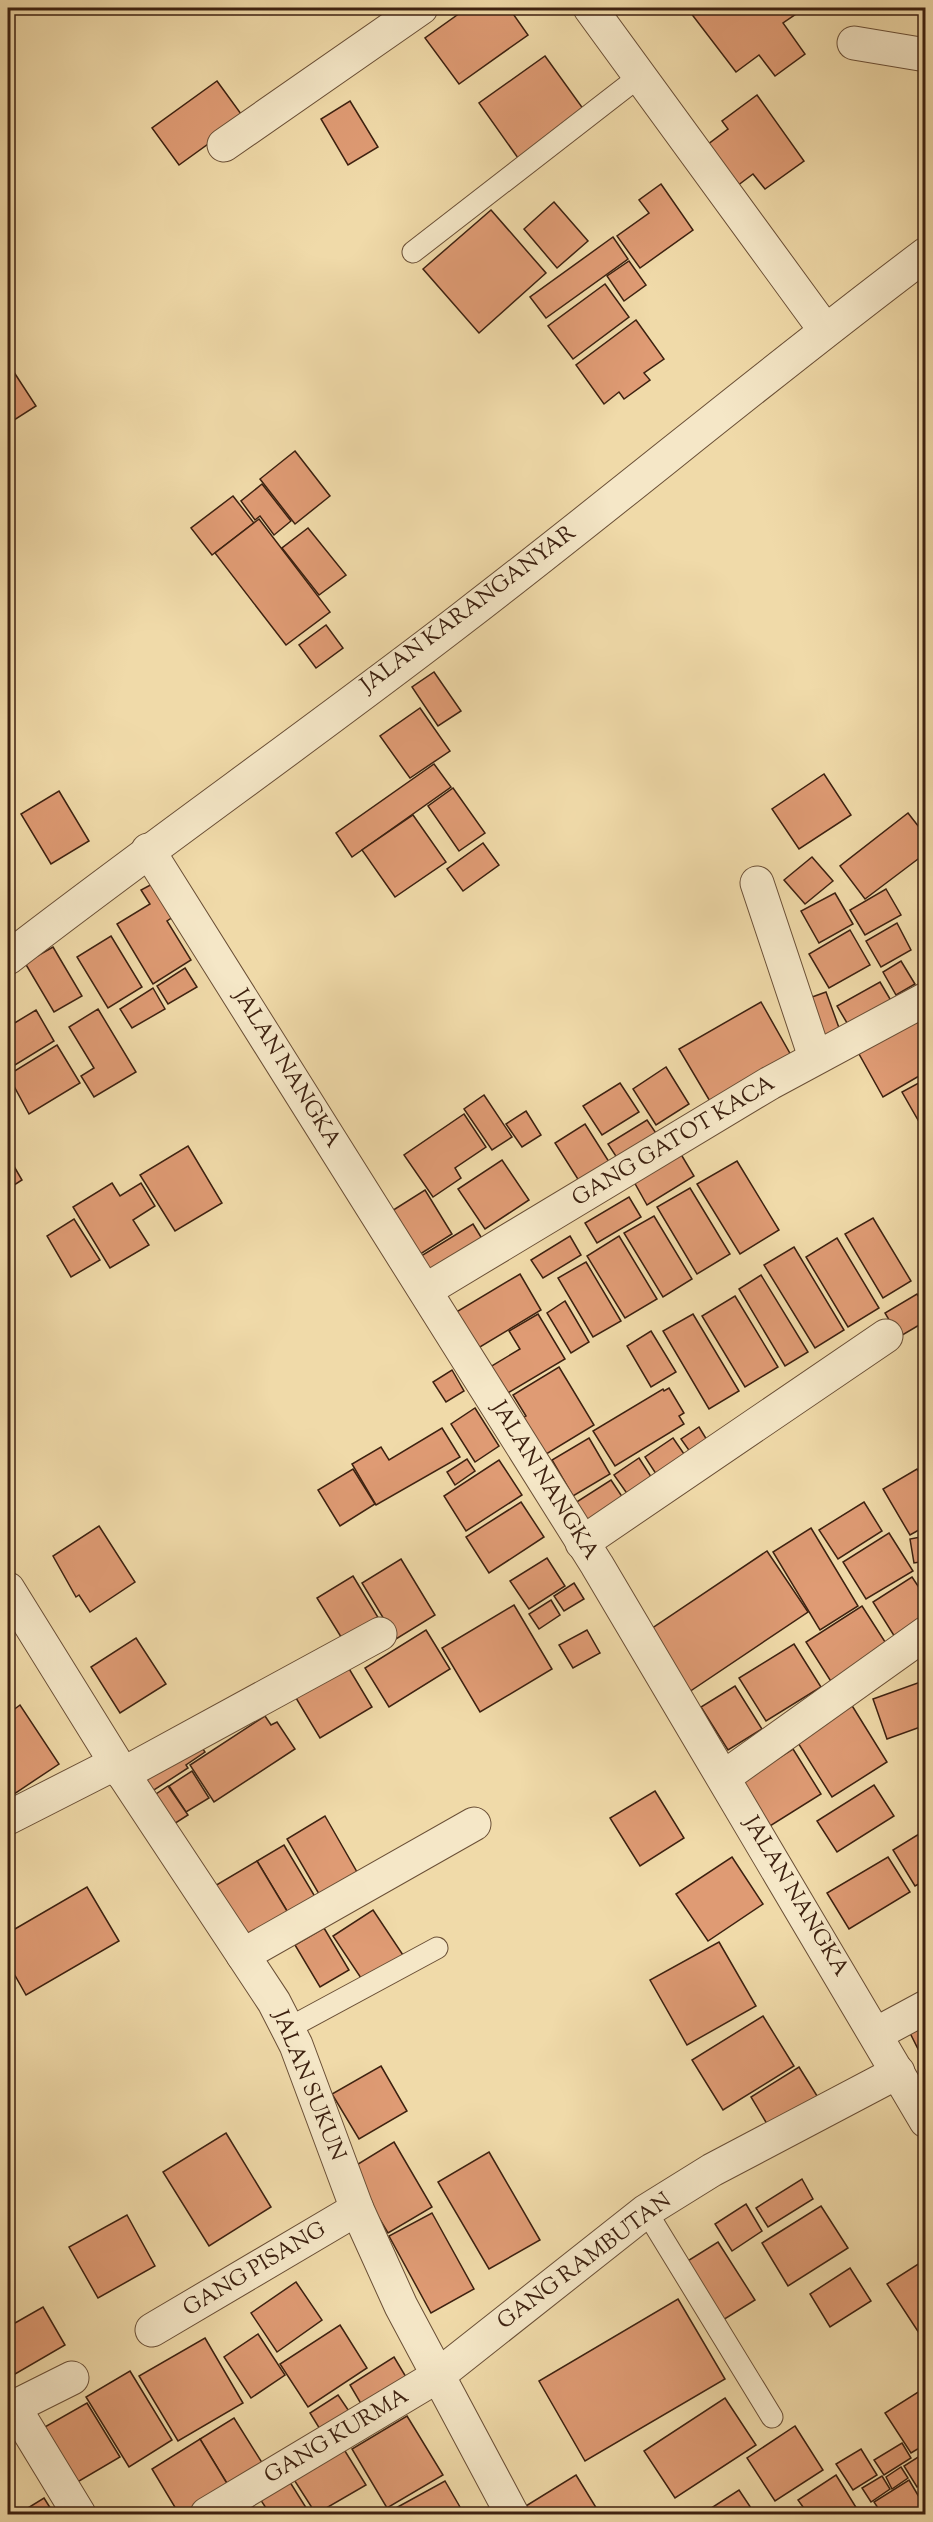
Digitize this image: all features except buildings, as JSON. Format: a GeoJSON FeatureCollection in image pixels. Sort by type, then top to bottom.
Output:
{"type":"FeatureCollection","features":[{"type":"Feature","properties":{"kind":"street"},"geometry":{"type":"LineString","coordinates":[[224,145],[422,8]]}},
{"type":"Feature","properties":{"kind":"street"},"geometry":{"type":"LineString","coordinates":[[590,8],[825,330]]}},
{"type":"Feature","properties":{"kind":"street"},"geometry":{"type":"LineString","coordinates":[[854,43],[926,55]]}},
{"type":"Feature","properties":{"kind":"street","name":"JALAN KARANGANYAR"},"geometry":{"type":"LineString","coordinates":[[8,958],[148,850],[464,618],[825,330],[926,254]]}},
{"type":"Feature","properties":{"kind":"street","name":"JALAN NANGKA"},"geometry":{"type":"LineString","coordinates":[[148,850],[426,1290],[582,1543],[724,1777],[926,2121]]}},
{"type":"Feature","properties":{"kind":"street"},"geometry":{"type":"LineString","coordinates":[[757,883],[815,1057]]}},
{"type":"Feature","properties":{"kind":"street","name":"GANG GATOT KACA"},"geometry":{"type":"LineString","coordinates":[[426,1290],[815,1057],[926,999]]}},
{"type":"Feature","properties":{"kind":"street"},"geometry":{"type":"LineString","coordinates":[[582,1543],[886,1336]]}},
{"type":"Feature","properties":{"kind":"street","name":"JALAN SUKUN"},"geometry":{"type":"LineString","coordinates":[[8,1589],[120,1768],[274,2002],[287,2029],[357,2209],[436,2377],[512,2514]]}},
{"type":"Feature","properties":{"kind":"street"},"geometry":{"type":"LineString","coordinates":[[724,1777],[926,1633]]}},
{"type":"Feature","properties":{"kind":"street"},"geometry":{"type":"LineString","coordinates":[[8,1818],[120,1768],[380,1634]]}},
{"type":"Feature","properties":{"kind":"street"},"geometry":{"type":"LineString","coordinates":[[243,1955],[474,1824]]}},
{"type":"Feature","properties":{"kind":"street"},"geometry":{"type":"LineString","coordinates":[[876,2034],[926,2007]]}},
{"type":"Feature","properties":{"kind":"street","name":"GANG RAMBUTAN"},"geometry":{"type":"LineString","coordinates":[[436,2377],[646,2211],[712,2170],[898,2072]]}},
{"type":"Feature","properties":{"kind":"street","name":"GANG PISANG"},"geometry":{"type":"LineString","coordinates":[[152,2330],[357,2209]]}},
{"type":"Feature","properties":{"kind":"street","name":"GANG KURMA"},"geometry":{"type":"LineString","coordinates":[[207,2514],[436,2377]]}},
{"type":"Feature","properties":{"kind":"street"},"geometry":{"type":"LineString","coordinates":[[72,2378],[10,2409],[79,2514]]}},
{"type":"Feature","properties":{"kind":"lane"},"geometry":{"type":"LineString","coordinates":[[413,252],[640,76]]}},
{"type":"Feature","properties":{"kind":"lane"},"geometry":{"type":"LineString","coordinates":[[287,2029],[437,1948]]}},
{"type":"Feature","properties":{"kind":"lane"},"geometry":{"type":"LineString","coordinates":[[646,2211],[772,2417]]}}]}
